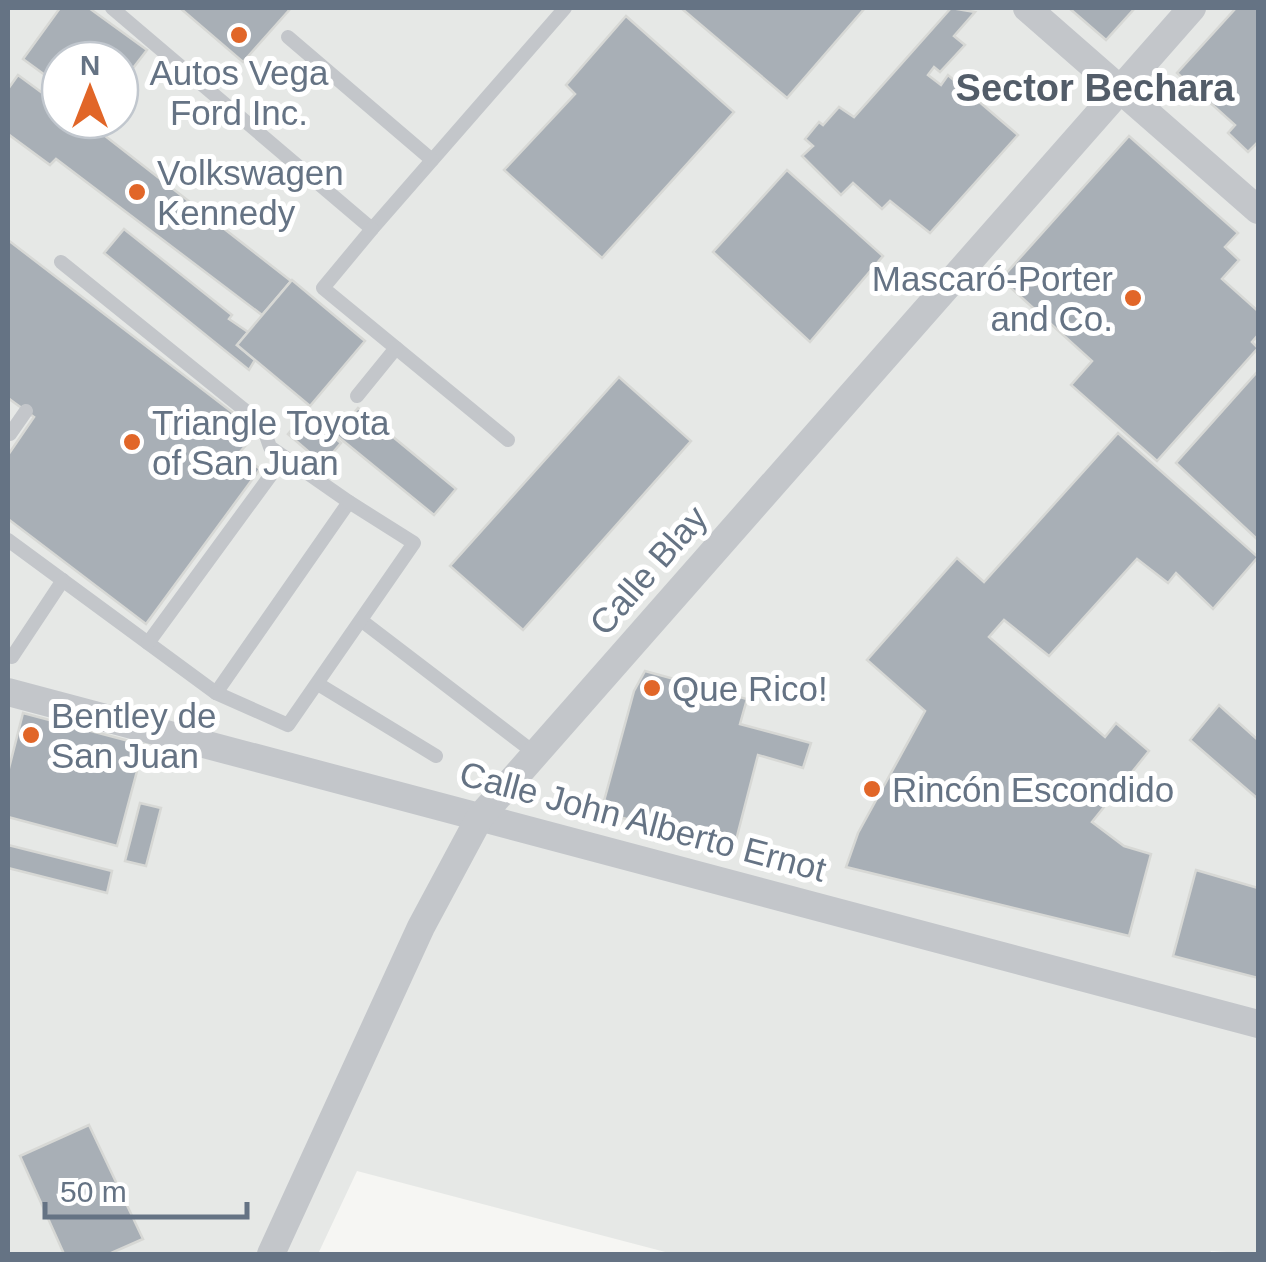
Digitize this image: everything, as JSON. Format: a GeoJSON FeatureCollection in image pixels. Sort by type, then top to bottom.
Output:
{"type":"FeatureCollection","features":[{"type":"Feature","properties":{"kind":"street"},"geometry":{"type":"LineString","coordinates":[[1027,8],[1258,210]]}},
{"type":"Feature","properties":{"kind":"street","name":"Calle Blay"},"geometry":{"type":"LineString","coordinates":[[271,1254],[421,927],[480,817],[1192,8]]}},
{"type":"Feature","properties":{"kind":"street","name":"Calle John Alberto Ernot"},"geometry":{"type":"LineString","coordinates":[[8,692],[1258,1024]]}},
{"type":"Feature","properties":{"kind":"lane"},"geometry":{"type":"LineString","coordinates":[[112,8],[372,229]]}},
{"type":"Feature","properties":{"kind":"lane"},"geometry":{"type":"LineString","coordinates":[[508,440],[323,288],[565,8]]}},
{"type":"Feature","properties":{"kind":"lane"},"geometry":{"type":"LineString","coordinates":[[288,37],[432,160]]}},
{"type":"Feature","properties":{"kind":"lane"},"geometry":{"type":"LineString","coordinates":[[8,540],[216,693],[288,725],[414,543],[270,448],[262,424],[109,308],[61,262]]}},
{"type":"Feature","properties":{"kind":"lane"},"geometry":{"type":"LineString","coordinates":[[357,396],[396,348]]}},
{"type":"Feature","properties":{"kind":"lane"},"geometry":{"type":"LineString","coordinates":[[8,432],[26,411]]}},
{"type":"Feature","properties":{"kind":"lane"},"geometry":{"type":"LineString","coordinates":[[148,643],[284,457]]}},
{"type":"Feature","properties":{"kind":"lane"},"geometry":{"type":"LineString","coordinates":[[216,693],[349,502]]}},
{"type":"Feature","properties":{"kind":"lane"},"geometry":{"type":"LineString","coordinates":[[12,657],[63,580]]}},
{"type":"Feature","properties":{"kind":"lane"},"geometry":{"type":"LineString","coordinates":[[362,622],[537,754]]}},
{"type":"Feature","properties":{"kind":"lane"},"geometry":{"type":"LineString","coordinates":[[318,684],[436,756]]}},
{"type":"Feature","properties":{"kind":"shaded area"},"geometry":{"type":"Polygon","coordinates":[[[8,8],[1258,8],[1258,1254],[673,1254],[357,1171],[318,1254],[8,1254],[8,8]]]}},
{"type":"Feature","properties":{"kind":"building"},"geometry":{"type":"Polygon","coordinates":[[[60,8],[89,8],[133,40],[40,40],[40,71],[23,59],[60,8]]]}},
{"type":"Feature","properties":{"kind":"building","name":"Autos Vega Ford Inc."},"geometry":{"type":"Polygon","coordinates":[[[180,8],[291,8],[243,62],[180,8]]]}},
{"type":"Feature","properties":{"kind":"building"},"geometry":{"type":"Polygon","coordinates":[[[681,8],[865,8],[787,98],[681,8]]]}},
{"type":"Feature","properties":{"kind":"building"},"geometry":{"type":"Polygon","coordinates":[[[951,8],[975,12],[954,36],[965,45],[940,72],[934,67],[928,75],[941,85],[948,75],[1018,135],[930,233],[890,201],[882,209],[853,183],[841,195],[802,156],[813,146],[805,139],[819,122],[823,125],[839,107],[854,117],[951,8]]]}},
{"type":"Feature","properties":{"kind":"building"},"geometry":{"type":"Polygon","coordinates":[[[1069,8],[1135,8],[1106,40],[1069,8]]]}},
{"type":"Feature","properties":{"kind":"building"},"geometry":{"type":"Polygon","coordinates":[[[1236,8],[1258,8],[1258,142],[1248,152],[1228,133],[1235,125],[1177,73],[1236,8]]]}},
{"type":"Feature","properties":{"kind":"building"},"geometry":{"type":"Polygon","coordinates":[[[626,16],[734,112],[602,258],[504,170],[575,94],[566,85],[626,16]]]}},
{"type":"Feature","properties":{"kind":"building","name":"Volkswagen Kennedy"},"geometry":{"type":"Polygon","coordinates":[[[18,75],[40,91],[40,140],[110,140],[291,281],[262,315],[56,159],[50,165],[8,134],[8,89],[18,75]]]}},
{"type":"Feature","properties":{"kind":"building","name":"Mascaró-Porter and Co."},"geometry":{"type":"Polygon","coordinates":[[[1129,136],[1238,233],[1225,247],[1239,260],[1222,279],[1258,311],[1258,335],[1252,342],[1258,348],[1157,461],[1071,385],[1092,361],[1001,279],[1129,136]]]}},
{"type":"Feature","properties":{"kind":"building"},"geometry":{"type":"Polygon","coordinates":[[[787,170],[883,256],[810,342],[713,252],[787,170]]]}},
{"type":"Feature","properties":{"kind":"building"},"geometry":{"type":"Polygon","coordinates":[[[124,229],[248,332],[237,345],[255,360],[249,370],[104,253],[124,229]]]}},
{"type":"Feature","properties":{"kind":"building","name":"Triangle Toyota of San Juan"},"geometry":{"type":"Polygon","coordinates":[[[8,240],[258,432],[239,453],[260,469],[146,624],[8,519],[8,455],[34,417],[8,398],[8,240]]]}},
{"type":"Feature","properties":{"kind":"building"},"geometry":{"type":"Polygon","coordinates":[[[292,280],[365,341],[310,406],[237,345],[292,280]]]}},
{"type":"Feature","properties":{"kind":"building"},"geometry":{"type":"Polygon","coordinates":[[[1258,371],[1258,540],[1176,463],[1258,371]]]}},
{"type":"Feature","properties":{"kind":"building"},"geometry":{"type":"Polygon","coordinates":[[[619,377],[691,441],[523,630],[450,566],[619,377]]]}},
{"type":"Feature","properties":{"kind":"building"},"geometry":{"type":"Polygon","coordinates":[[[358,408],[456,489],[434,515],[336,435],[358,408]]]}},
{"type":"Feature","properties":{"kind":"building"},"geometry":{"type":"Polygon","coordinates":[[[305,414],[341,443],[323,464],[288,434],[305,414]]]}},
{"type":"Feature","properties":{"kind":"building"},"geometry":{"type":"Polygon","coordinates":[[[1118,433],[1258,557],[1213,609],[1176,573],[1168,583],[1137,559],[1049,656],[1004,620],[989,637],[1105,737],[1116,723],[1149,751],[1092,822],[1124,846],[1151,854],[1129,936],[846,867],[858,833],[925,711],[867,660],[957,558],[984,582],[1118,433]]]}},
{"type":"Feature","properties":{"kind":"building"},"geometry":{"type":"Polygon","coordinates":[[[645,671],[747,699],[740,724],[811,743],[803,768],[758,755],[734,848],[601,812],[634,691],[645,671]]]}},
{"type":"Feature","properties":{"kind":"building"},"geometry":{"type":"Polygon","coordinates":[[[1219,705],[1258,740],[1258,799],[1190,740],[1219,705]]]}},
{"type":"Feature","properties":{"kind":"building"},"geometry":{"type":"Polygon","coordinates":[[[23,713],[144,745],[117,846],[8,817],[8,772],[23,713]]]}},
{"type":"Feature","properties":{"kind":"building"},"geometry":{"type":"Polygon","coordinates":[[[140,803],[161,808],[146,866],[125,861],[140,803]]]}},
{"type":"Feature","properties":{"kind":"building"},"geometry":{"type":"Polygon","coordinates":[[[8,845],[112,871],[107,893],[8,868],[8,845]]]}},
{"type":"Feature","properties":{"kind":"building"},"geometry":{"type":"Polygon","coordinates":[[[1196,870],[1258,888],[1258,978],[1173,956],[1196,870]]]}},
{"type":"Feature","properties":{"kind":"building"},"geometry":{"type":"Polygon","coordinates":[[[89,1125],[143,1239],[109,1254],[64,1254],[20,1156],[89,1125]]]}},
{"type":"Feature","properties":{"kind":"place","name":"Autos Vega Ford Inc."},"geometry":{"type":"Point","coordinates":[239,35]}},
{"type":"Feature","properties":{"kind":"place","name":"Volkswagen Kennedy"},"geometry":{"type":"Point","coordinates":[137,192]}},
{"type":"Feature","properties":{"kind":"place","name":"Mascaró-Porter and Co."},"geometry":{"type":"Point","coordinates":[1133,298]}},
{"type":"Feature","properties":{"kind":"place","name":"Triangle Toyota of San Juan"},"geometry":{"type":"Point","coordinates":[132,442]}},
{"type":"Feature","properties":{"kind":"place","name":"Que Rico!"},"geometry":{"type":"Point","coordinates":[652,688]}},
{"type":"Feature","properties":{"kind":"place","name":"Bentley de San Juan"},"geometry":{"type":"Point","coordinates":[31,735]}},
{"type":"Feature","properties":{"kind":"place","name":"Rincón Escondido"},"geometry":{"type":"Point","coordinates":[872,789]}},
{"type":"Feature","properties":{"kind":"district","name":"Sector Bechara"},"geometry":{"type":"Point","coordinates":[1095,88]}}]}
